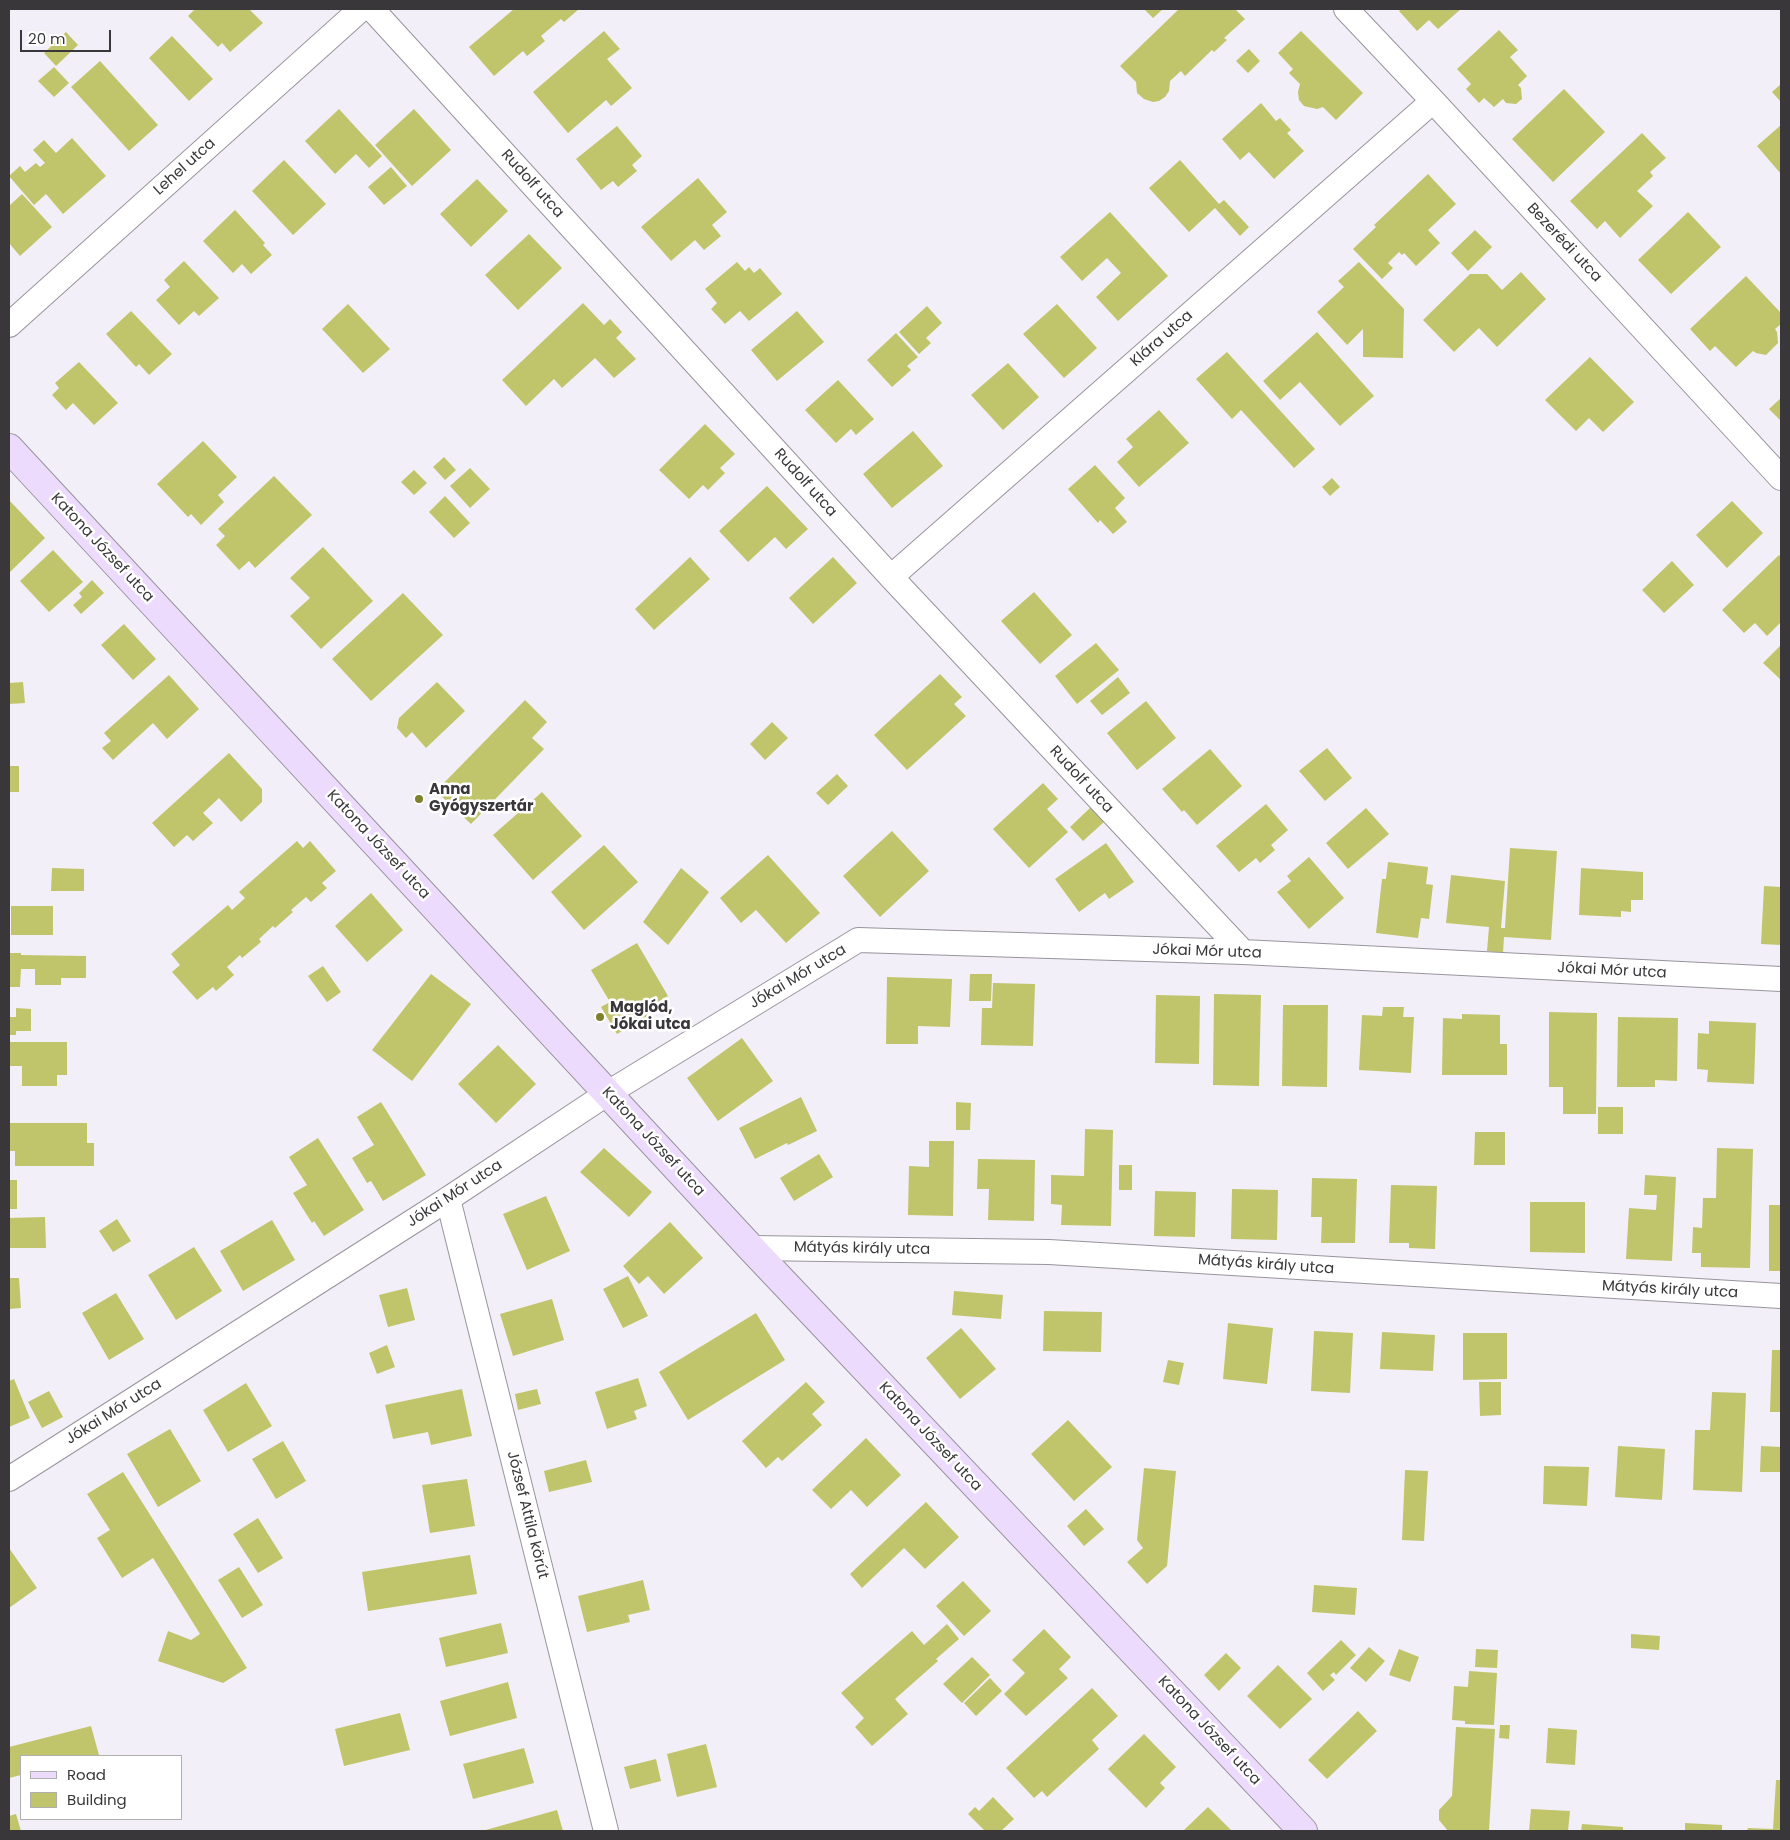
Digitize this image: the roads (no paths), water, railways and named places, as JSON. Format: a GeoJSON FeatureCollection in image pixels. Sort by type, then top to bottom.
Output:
{"type":"FeatureCollection","features":[{"type":"Feature","properties":{"kind":"main road","name":"Katona József utca"},"geometry":{"type":"LineString","coordinates":[[9,448],[751,1248],[1303,1831]]}},
{"type":"Feature","properties":{"kind":"street","name":"Lehel utca"},"geometry":{"type":"LineString","coordinates":[[9,325],[361,9]]}},
{"type":"Feature","properties":{"kind":"street","name":"Rudolf utca"},"geometry":{"type":"LineString","coordinates":[[372,9],[891,577],[1243,952]]}},
{"type":"Feature","properties":{"kind":"street","name":"Bezerédi utca"},"geometry":{"type":"LineString","coordinates":[[1346,9],[1781,478]]}},
{"type":"Feature","properties":{"kind":"street","name":"Klára utca"},"geometry":{"type":"LineString","coordinates":[[891,577],[1433,101]]}},
{"type":"Feature","properties":{"kind":"street","name":"Jókai Mór utca"},"geometry":{"type":"LineString","coordinates":[[9,1479],[448,1199],[608,1093],[858,940],[1243,952],[1781,979]]}},
{"type":"Feature","properties":{"kind":"street","name":"József Attila körút"},"geometry":{"type":"LineString","coordinates":[[448,1199],[606,1831]]}},
{"type":"Feature","properties":{"kind":"street","name":"Mátyás király utca"},"geometry":{"type":"LineString","coordinates":[[751,1248],[1049,1252],[1781,1296]]}},
{"type":"Feature","properties":{"kind":"place","name":"Anna Gyógyszertár"},"geometry":{"type":"Point","coordinates":[419,799]}},
{"type":"Feature","properties":{"kind":"place","name":"Maglód, Jókai utca"},"geometry":{"type":"Point","coordinates":[600,1017]}}]}
